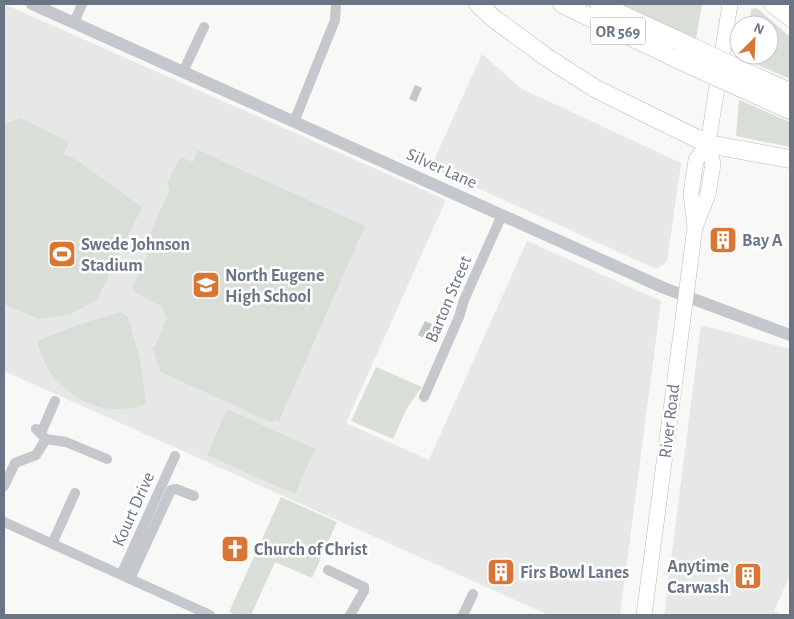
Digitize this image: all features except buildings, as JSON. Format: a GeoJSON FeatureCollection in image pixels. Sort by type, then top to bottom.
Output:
{"type":"FeatureCollection","features":[{"type":"Feature","properties":{"kind":"highway"},"geometry":{"type":"LineString","coordinates":[[478,4],[493,18],[549,59],[596,89],[708,144],[790,159]]}},
{"type":"Feature","properties":{"kind":"highway","name":"OR 569"},"geometry":{"type":"LineString","coordinates":[[562,4],[676,49],[762,89],[790,110]]}},
{"type":"Feature","properties":{"kind":"highway","name":"OR 569"},"geometry":{"type":"LineString","coordinates":[[599,4],[676,49]]}},
{"type":"Feature","properties":{"kind":"highway"},"geometry":{"type":"LineString","coordinates":[[773,4],[790,17]]}},
{"type":"Feature","properties":{"kind":"highway","name":"OR 569"},"geometry":{"type":"LineString","coordinates":[[762,89],[790,92]]}},
{"type":"Feature","properties":{"kind":"main road","name":"River Road"},"geometry":{"type":"LineString","coordinates":[[644,615],[695,227],[691,194],[696,160],[708,144],[730,4]]}},
{"type":"Feature","properties":{"kind":"street","name":"Silver Lane"},"geometry":{"type":"LineString","coordinates":[[32,4],[686,297],[790,335]]}},
{"type":"Feature","properties":{"kind":"street"},"geometry":{"type":"LineString","coordinates":[[74,23],[82,4]]}},
{"type":"Feature","properties":{"kind":"street"},"geometry":{"type":"LineString","coordinates":[[294,122],[333,28],[336,4]]}},
{"type":"Feature","properties":{"kind":"street"},"geometry":{"type":"LineString","coordinates":[[183,72],[204,27]]}},
{"type":"Feature","properties":{"kind":"street","name":"Barton Street"},"geometry":{"type":"LineString","coordinates":[[424,397],[502,214]]}},
{"type":"Feature","properties":{"kind":"street"},"geometry":{"type":"LineString","coordinates":[[4,486],[13,465],[18,461],[31,458],[39,453],[41,434],[55,401]]}},
{"type":"Feature","properties":{"kind":"street"},"geometry":{"type":"LineString","coordinates":[[41,434],[107,459]]}},
{"type":"Feature","properties":{"kind":"street","name":"Kourt Drive"},"geometry":{"type":"LineString","coordinates":[[125,577],[175,456]]}},
{"type":"Feature","properties":{"kind":"street"},"geometry":{"type":"LineString","coordinates":[[125,577],[171,490],[176,489],[194,496]]}},
{"type":"Feature","properties":{"kind":"street"},"geometry":{"type":"LineString","coordinates":[[52,544],[75,493]]}},
{"type":"Feature","properties":{"kind":"street","name":"Kourt Drive"},"geometry":{"type":"LineString","coordinates":[[4,522],[210,615]]}},
{"type":"Feature","properties":{"kind":"street"},"geometry":{"type":"LineString","coordinates":[[328,570],[362,586],[364,589],[350,615]]}},
{"type":"Feature","properties":{"kind":"street"},"geometry":{"type":"LineString","coordinates":[[463,615],[472,594]]}},
{"type":"Feature","properties":{"kind":"shaded area","name":"North Eugene High School"},"geometry":{"type":"Polygon","coordinates":[[[4,4],[446,200],[346,423],[429,460],[527,241],[661,301],[620,615],[549,615],[4,371],[4,4]]]}},
{"type":"Feature","properties":{"kind":"shaded area"},"geometry":{"type":"Polygon","coordinates":[[[616,4],[702,4],[696,39],[616,4]]]}},
{"type":"Feature","properties":{"kind":"shaded area"},"geometry":{"type":"Polygon","coordinates":[[[754,8],[758,9],[765,15],[750,15],[751,10],[754,8]]]}},
{"type":"Feature","properties":{"kind":"shaded area"},"geometry":{"type":"Polygon","coordinates":[[[779,27],[790,37],[790,79],[758,65],[779,65],[779,27]]]}},
{"type":"Feature","properties":{"kind":"shaded area"},"geometry":{"type":"Polygon","coordinates":[[[482,54],[522,89],[681,163],[667,262],[656,269],[431,167],[482,54]]]}},
{"type":"Feature","properties":{"kind":"shaded area"},"geometry":{"type":"Polygon","coordinates":[[[415,85],[422,88],[416,102],[409,99],[415,85]]]}},
{"type":"Feature","properties":{"kind":"shaded area"},"geometry":{"type":"Polygon","coordinates":[[[739,100],[790,122],[790,147],[736,136],[739,100]]]}},
{"type":"Feature","properties":{"kind":"shaded area","name":"Swede Johnson Stadium"},"geometry":{"type":"Polygon","coordinates":[[[21,118],[69,142],[64,154],[74,158],[142,207],[97,300],[70,314],[39,319],[4,304],[4,124],[21,118]]]}},
{"type":"Feature","properties":{"kind":"shaded area"},"geometry":{"type":"Polygon","coordinates":[[[198,150],[365,226],[279,421],[274,420],[273,423],[161,372],[152,347],[155,346],[167,318],[161,306],[134,292],[133,286],[147,256],[145,244],[170,189],[167,184],[180,157],[193,162],[198,150]]]}},
{"type":"Feature","properties":{"kind":"shaded area"},"geometry":{"type":"Polygon","coordinates":[[[120,312],[128,317],[140,360],[146,404],[120,409],[91,405],[66,390],[56,380],[41,355],[37,341],[78,325],[120,312]]]}},
{"type":"Feature","properties":{"kind":"shaded area"},"geometry":{"type":"Polygon","coordinates":[[[425,321],[432,324],[429,331],[431,337],[426,339],[418,335],[425,321]]]}},
{"type":"Feature","properties":{"kind":"shaded area"},"geometry":{"type":"Polygon","coordinates":[[[701,325],[790,349],[790,575],[774,611],[778,613],[777,615],[664,615],[701,325]]]}},
{"type":"Feature","properties":{"kind":"shaded area"},"geometry":{"type":"Polygon","coordinates":[[[376,367],[422,387],[407,408],[393,439],[351,421],[376,367]]]}},
{"type":"Feature","properties":{"kind":"shaded area"},"geometry":{"type":"Polygon","coordinates":[[[227,409],[315,449],[295,494],[207,455],[227,409]]]}},
{"type":"Feature","properties":{"kind":"shaded area"},"geometry":{"type":"Polygon","coordinates":[[[281,497],[337,522],[312,578],[275,562],[251,615],[236,615],[229,612],[281,497]]]}},
{"type":"Feature","properties":{"kind":"place","name":"Bay A"},"geometry":{"type":"Point","coordinates":[723,240]}},
{"type":"Feature","properties":{"kind":"place","name":"Swede Johnson Stadium"},"geometry":{"type":"Point","coordinates":[62,254]}},
{"type":"Feature","properties":{"kind":"place","name":"North Eugene High School"},"geometry":{"type":"Point","coordinates":[206,285]}},
{"type":"Feature","properties":{"kind":"place","name":"Church of Christ"},"geometry":{"type":"Point","coordinates":[235,549]}},
{"type":"Feature","properties":{"kind":"place","name":"Firs Bowl Lanes"},"geometry":{"type":"Point","coordinates":[501,572]}},
{"type":"Feature","properties":{"kind":"place","name":"Anytime Carwash"},"geometry":{"type":"Point","coordinates":[748,576]}}]}
